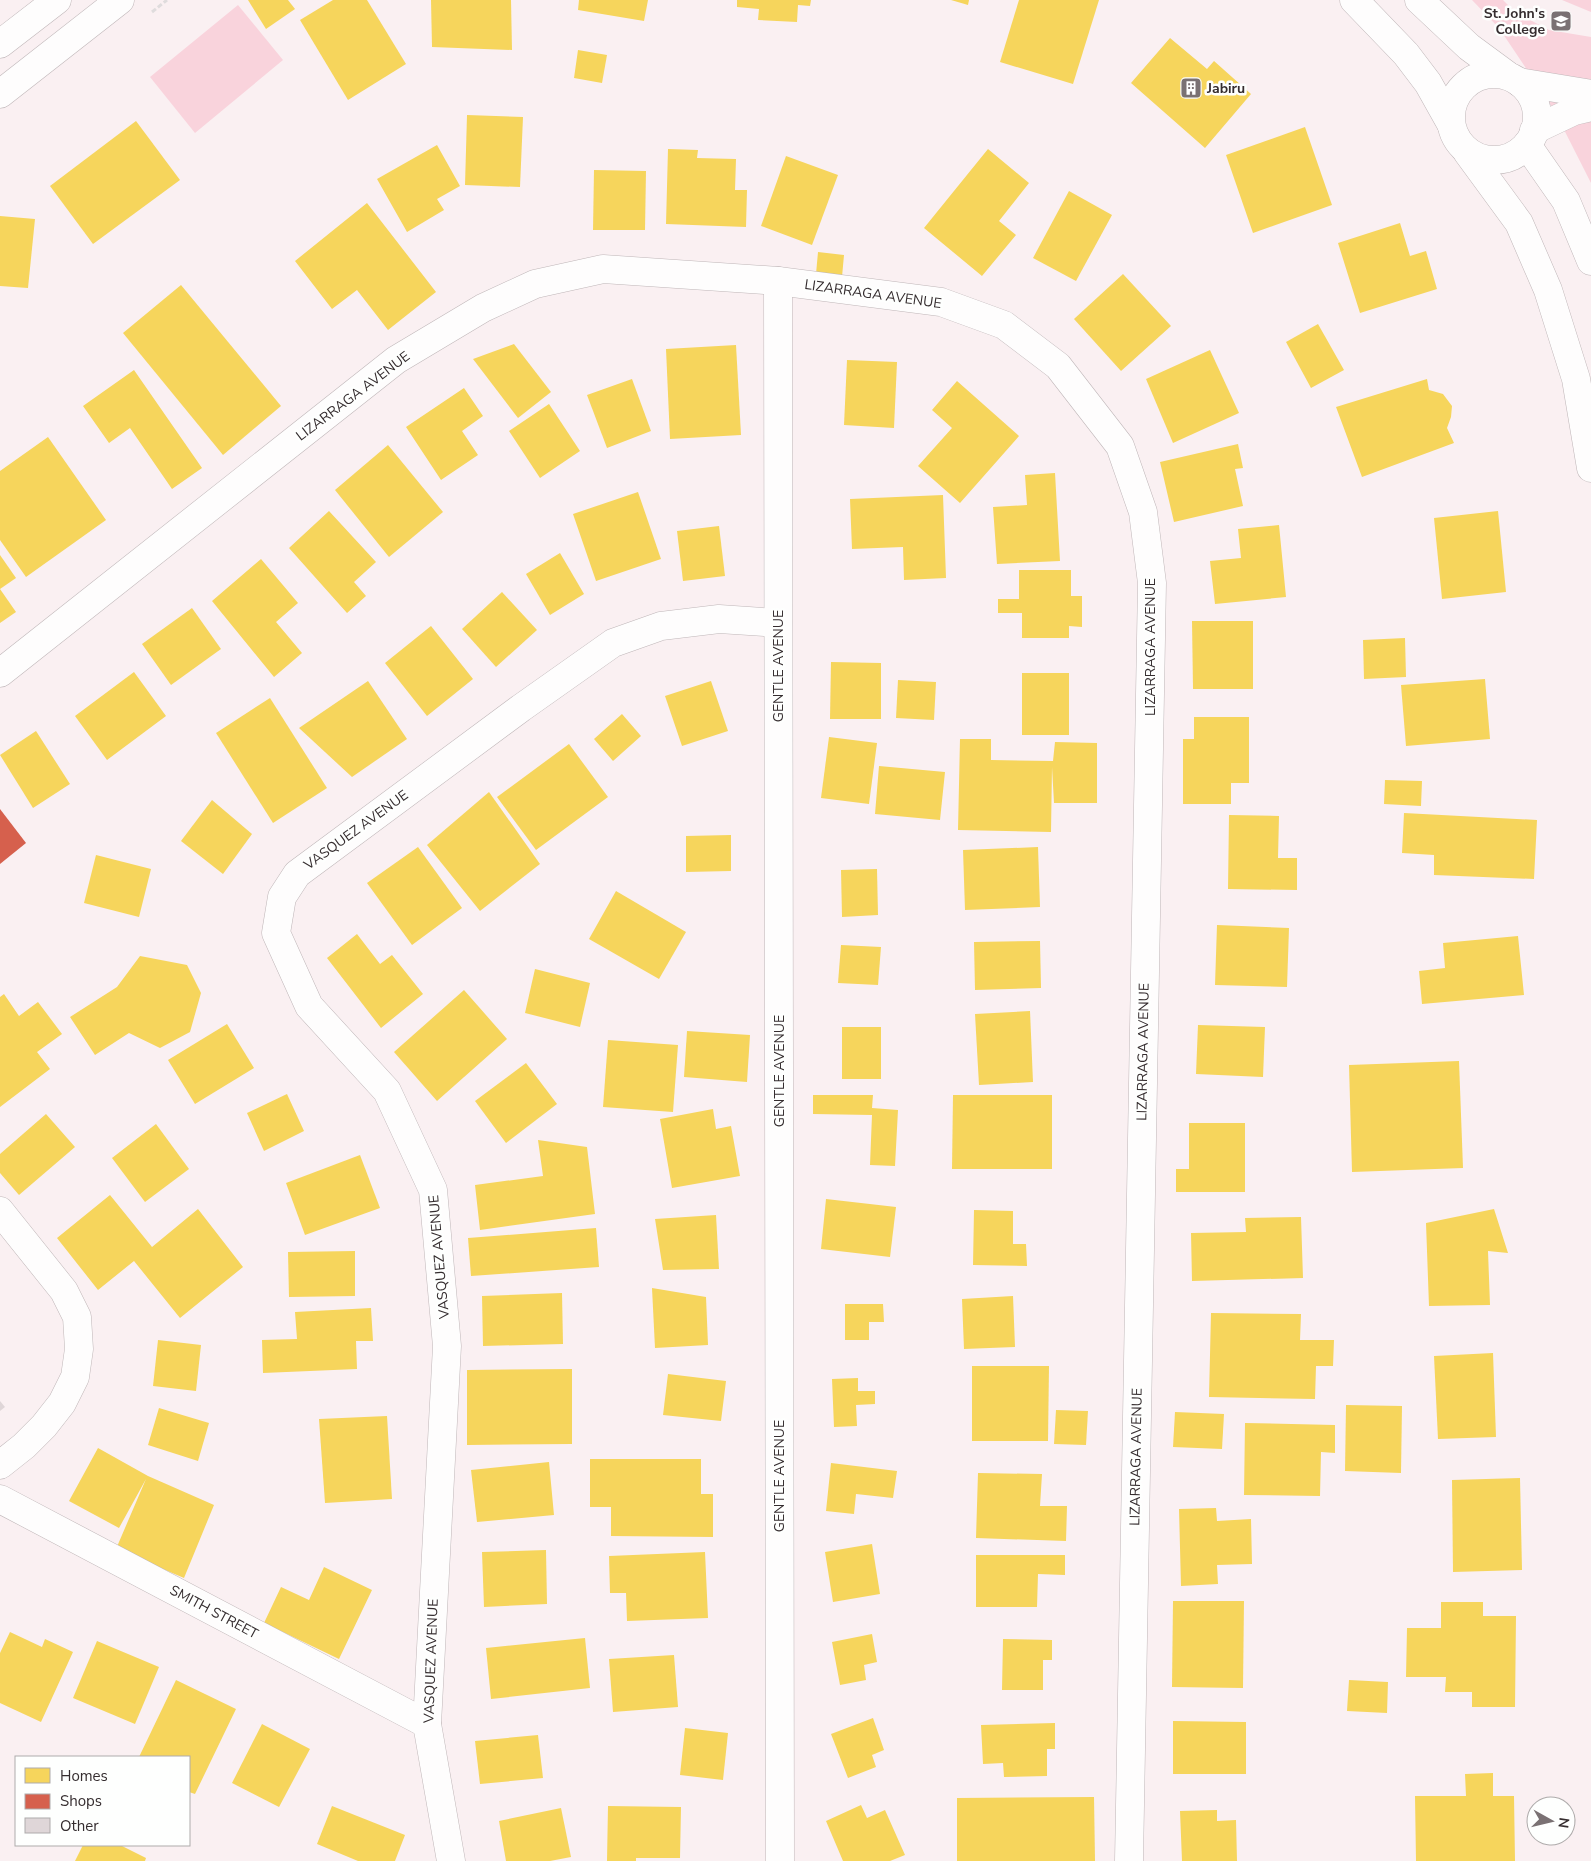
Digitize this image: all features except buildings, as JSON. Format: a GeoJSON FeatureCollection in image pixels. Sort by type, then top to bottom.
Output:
{"type":"FeatureCollection","features":[{"type":"Feature","properties":{"kind":"street"},"geometry":{"type":"LineString","coordinates":[[0,44],[56,0]]}},
{"type":"Feature","properties":{"kind":"street"},"geometry":{"type":"LineString","coordinates":[[0,94],[120,0]]}},
{"type":"Feature","properties":{"kind":"street"},"geometry":{"type":"LineString","coordinates":[[1354,0],[1406,54],[1428,83],[1451,124],[1456,140],[1467,152],[1519,223],[1548,290],[1576,380],[1591,468]]}},
{"type":"Feature","properties":{"kind":"street"},"geometry":{"type":"LineString","coordinates":[[1419,0],[1469,47],[1528,91],[1535,103],[1537,116],[1530,137],[1566,201],[1591,260]]}},
{"type":"Feature","properties":{"kind":"street"},"geometry":{"type":"LineString","coordinates":[[1451,124],[1450,110],[1456,96],[1465,84],[1477,76],[1492,73],[1591,94]]}},
{"type":"Feature","properties":{"kind":"street"},"geometry":{"type":"LineString","coordinates":[[1467,152],[1485,159],[1504,159],[1516,154],[1530,137],[1574,111],[1591,107]]}},
{"type":"Feature","properties":{"kind":"street","name":"LIZARRAGA AVENUE"},"geometry":{"type":"LineString","coordinates":[[0,673],[396,360],[483,308],[535,284],[603,270],[778,281],[941,302],[1004,324],[1058,366],[1120,446],[1143,512],[1152,583],[1129,1861]]}},
{"type":"Feature","properties":{"kind":"street","name":"GENTLE AVENUE"},"geometry":{"type":"LineString","coordinates":[[778,281],[780,1861]]}},
{"type":"Feature","properties":{"kind":"street","name":"VASQUEZ AVENUE"},"geometry":{"type":"LineString","coordinates":[[451,1861],[427,1724],[447,1346],[433,1190],[387,1091],[308,1006],[276,934],[282,897],[297,874],[521,708],[613,643],[661,626],[719,619],[778,623]]}},
{"type":"Feature","properties":{"kind":"street"},"geometry":{"type":"LineString","coordinates":[[0,1212],[64,1291],[77,1317],[79,1349],[75,1377],[62,1403],[44,1426],[24,1446],[0,1465]]}},
{"type":"Feature","properties":{"kind":"street","name":"SMITH STREET"},"geometry":{"type":"LineString","coordinates":[[0,1499],[427,1724]]}},
{"type":"Feature","properties":{"kind":"shaded area"},"geometry":{"type":"Polygon","coordinates":[[[1472,0],[1503,0],[1515,12],[1549,30],[1591,37],[1591,183],[1554,110],[1499,28],[1472,0]]]}},
{"type":"Feature","properties":{"kind":"shaded area"},"geometry":{"type":"Polygon","coordinates":[[[1562,0],[1591,0],[1591,12],[1562,0]]]}},
{"type":"Feature","properties":{"kind":"shaded area"},"geometry":{"type":"Polygon","coordinates":[[[238,5],[283,60],[195,133],[150,77],[238,5]]]}},
{"type":"Feature","properties":{"kind":"place","name":"St. John's College"},"geometry":{"type":"Point","coordinates":[1561,21]}},
{"type":"Feature","properties":{"kind":"place","name":"Jabiru"},"geometry":{"type":"Point","coordinates":[1191,88]}}]}
